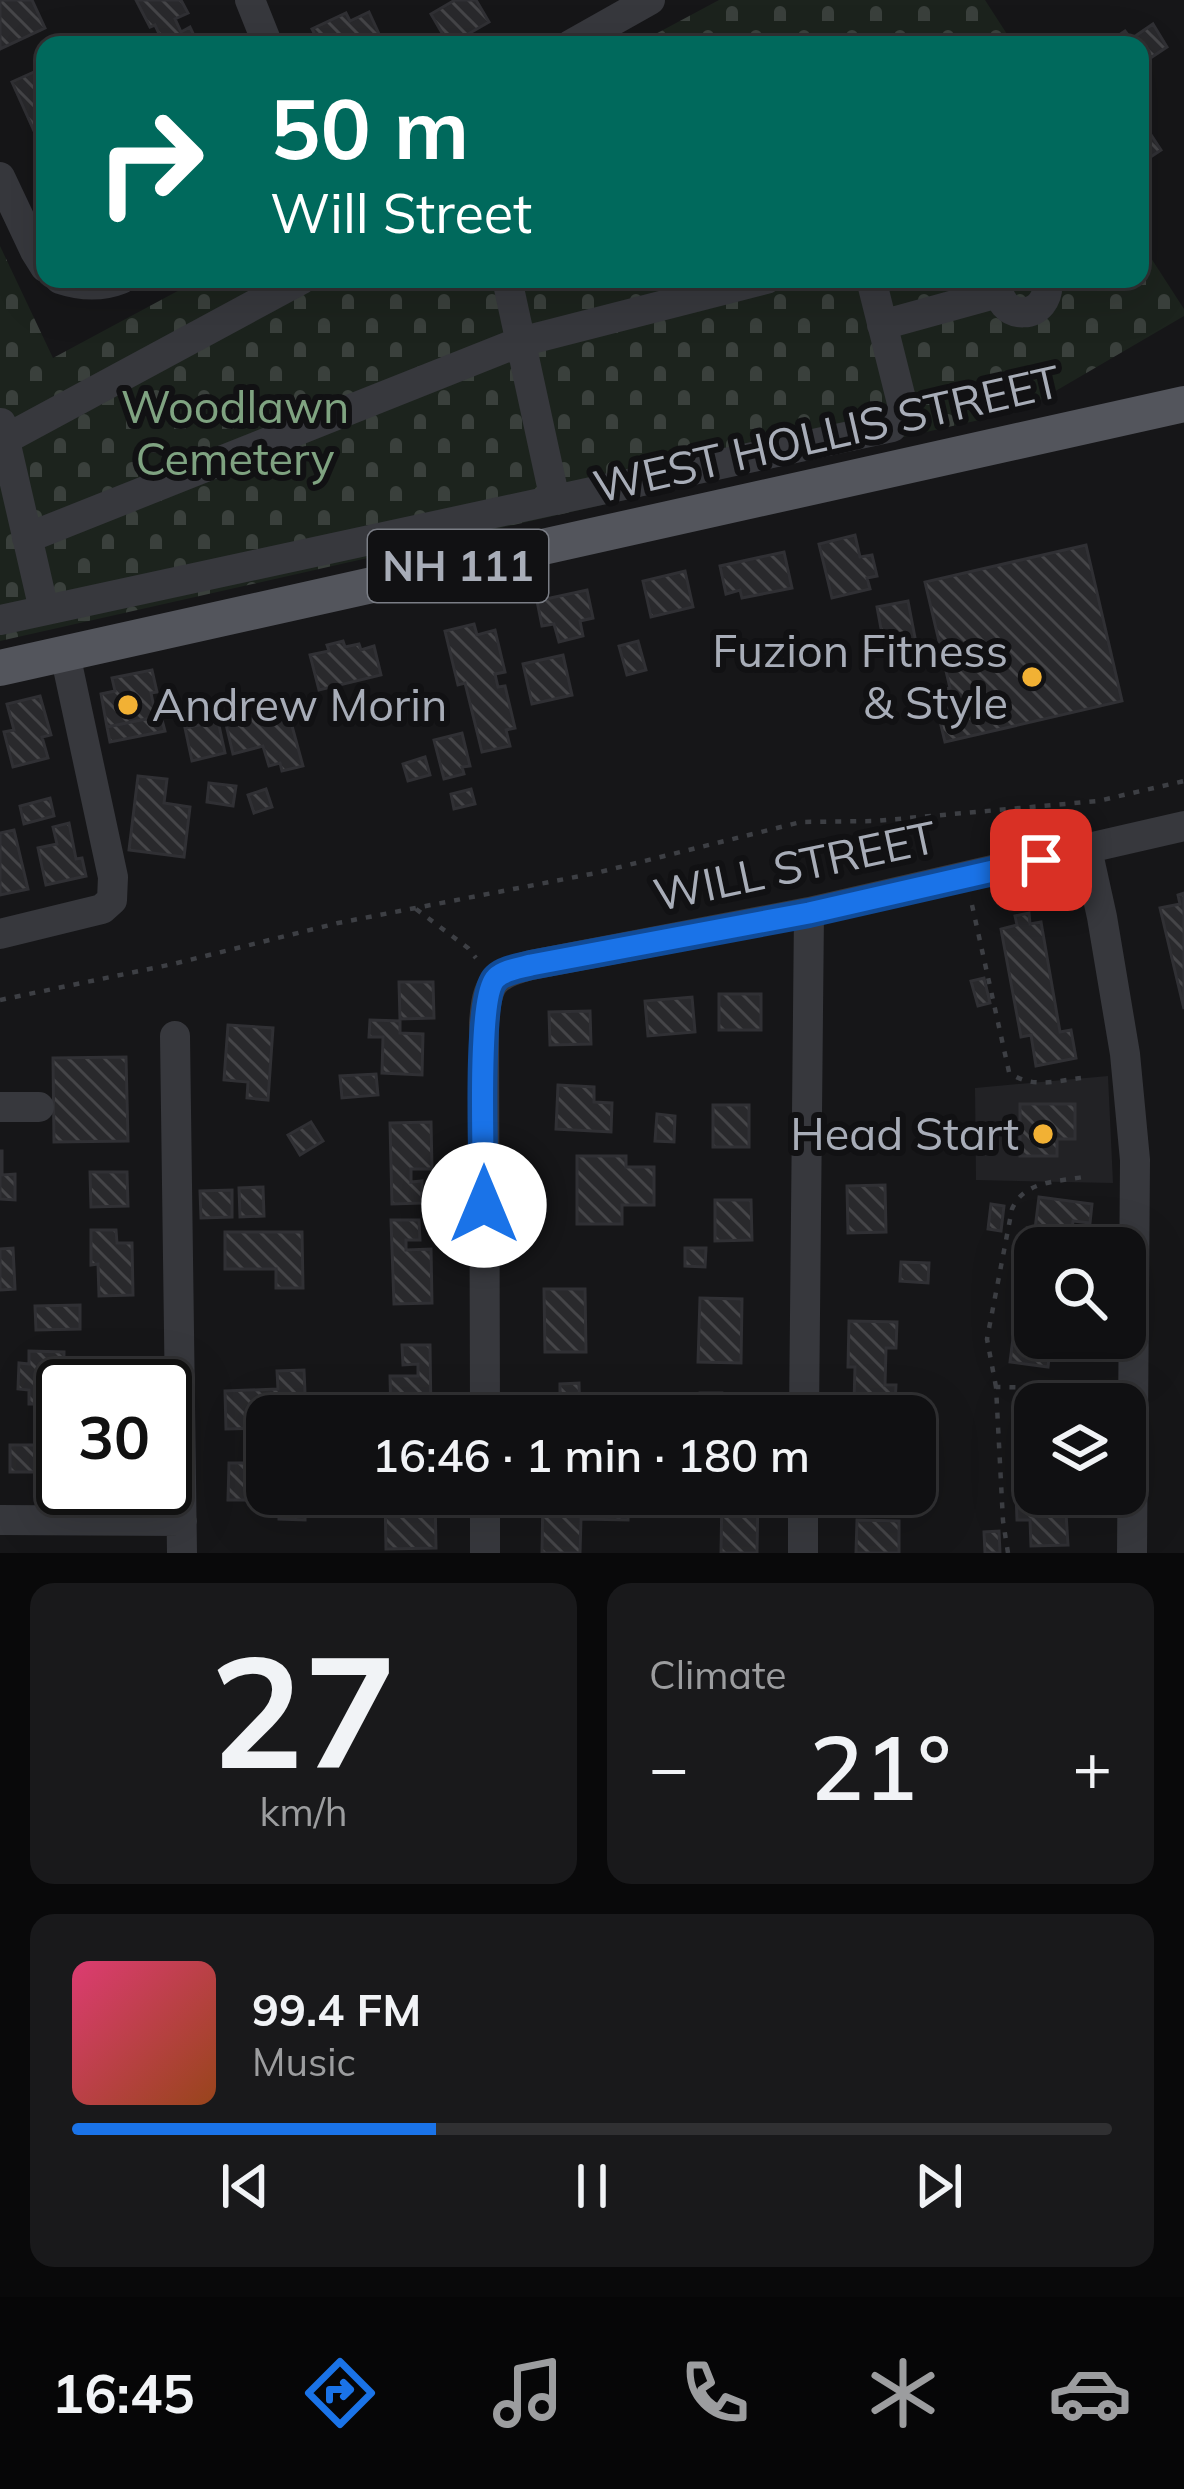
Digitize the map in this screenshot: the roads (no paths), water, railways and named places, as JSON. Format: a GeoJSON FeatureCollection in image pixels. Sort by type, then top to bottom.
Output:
{"type":"FeatureCollection","features":[{"type":"Feature","properties":{"kind":"main road","name":"WEST HOLLIS STREET"},"geometry":{"type":"LineString","coordinates":[[0,668],[1184,404]]}},
{"type":"Feature","properties":{"kind":"street"},"geometry":{"type":"LineString","coordinates":[[250,0],[264,36]]}},
{"type":"Feature","properties":{"kind":"street"},"geometry":{"type":"LineString","coordinates":[[586,36],[650,0]]}},
{"type":"Feature","properties":{"kind":"street"},"geometry":{"type":"LineString","coordinates":[[0,177],[36,254]]}},
{"type":"Feature","properties":{"kind":"street"},"geometry":{"type":"LineString","coordinates":[[44,610],[2,430],[284,288]]}},
{"type":"Feature","properties":{"kind":"street"},"geometry":{"type":"LineString","coordinates":[[509,288],[555,500]]}},
{"type":"Feature","properties":{"kind":"street"},"geometry":{"type":"LineString","coordinates":[[27,538],[520,342],[731,288]]}},
{"type":"Feature","properties":{"kind":"street"},"geometry":{"type":"LineString","coordinates":[[0,620],[892,428],[904,410],[873,288]]}},
{"type":"Feature","properties":{"kind":"street"},"geometry":{"type":"LineString","coordinates":[[882,325],[992,288]]}},
{"type":"Feature","properties":{"kind":"street"},"geometry":{"type":"LineString","coordinates":[[998,288],[1001,302],[1016,312],[1034,310],[1046,298],[1048,288]]}},
{"type":"Feature","properties":{"kind":"street"},"geometry":{"type":"LineString","coordinates":[[0,934],[102,909],[112,900],[113,877],[65,654]]}},
{"type":"Feature","properties":{"kind":"street","name":"WILL STREET"},"geometry":{"type":"LineString","coordinates":[[485,1395],[484,1023],[494,979],[531,965],[809,913],[1184,826]]}},
{"type":"Feature","properties":{"kind":"street"},"geometry":{"type":"LineString","coordinates":[[1087,849],[1125,1054],[1135,1160],[1132,1553]]}},
{"type":"Feature","properties":{"kind":"street"},"geometry":{"type":"LineString","coordinates":[[804,1395],[809,913]]}},
{"type":"Feature","properties":{"kind":"street"},"geometry":{"type":"LineString","coordinates":[[175,1036],[182,1553]]}},
{"type":"Feature","properties":{"kind":"street"},"geometry":{"type":"LineString","coordinates":[[0,1107],[39,1106]]}},
{"type":"Feature","properties":{"kind":"street"},"geometry":{"type":"LineString","coordinates":[[485,1515],[485,1553]]}},
{"type":"Feature","properties":{"kind":"street"},"geometry":{"type":"LineString","coordinates":[[803,1515],[803,1553]]}},
{"type":"Feature","properties":{"kind":"street"},"geometry":{"type":"LineString","coordinates":[[0,1520],[182,1521]]}},
{"type":"Feature","properties":{"kind":"place","name":"Fuzion Fitness & Style"},"geometry":{"type":"Point","coordinates":[1032,677]}},
{"type":"Feature","properties":{"kind":"place","name":"Andrew Morin"},"geometry":{"type":"Point","coordinates":[128,705]}},
{"type":"Feature","properties":{"kind":"place","name":"Head Start"},"geometry":{"type":"Point","coordinates":[1043,1134]}},
{"type":"Feature","properties":{"kind":"park label","name":"Woodlawn Cemetery"},"geometry":{"type":"Point","coordinates":[235,433]}}]}
